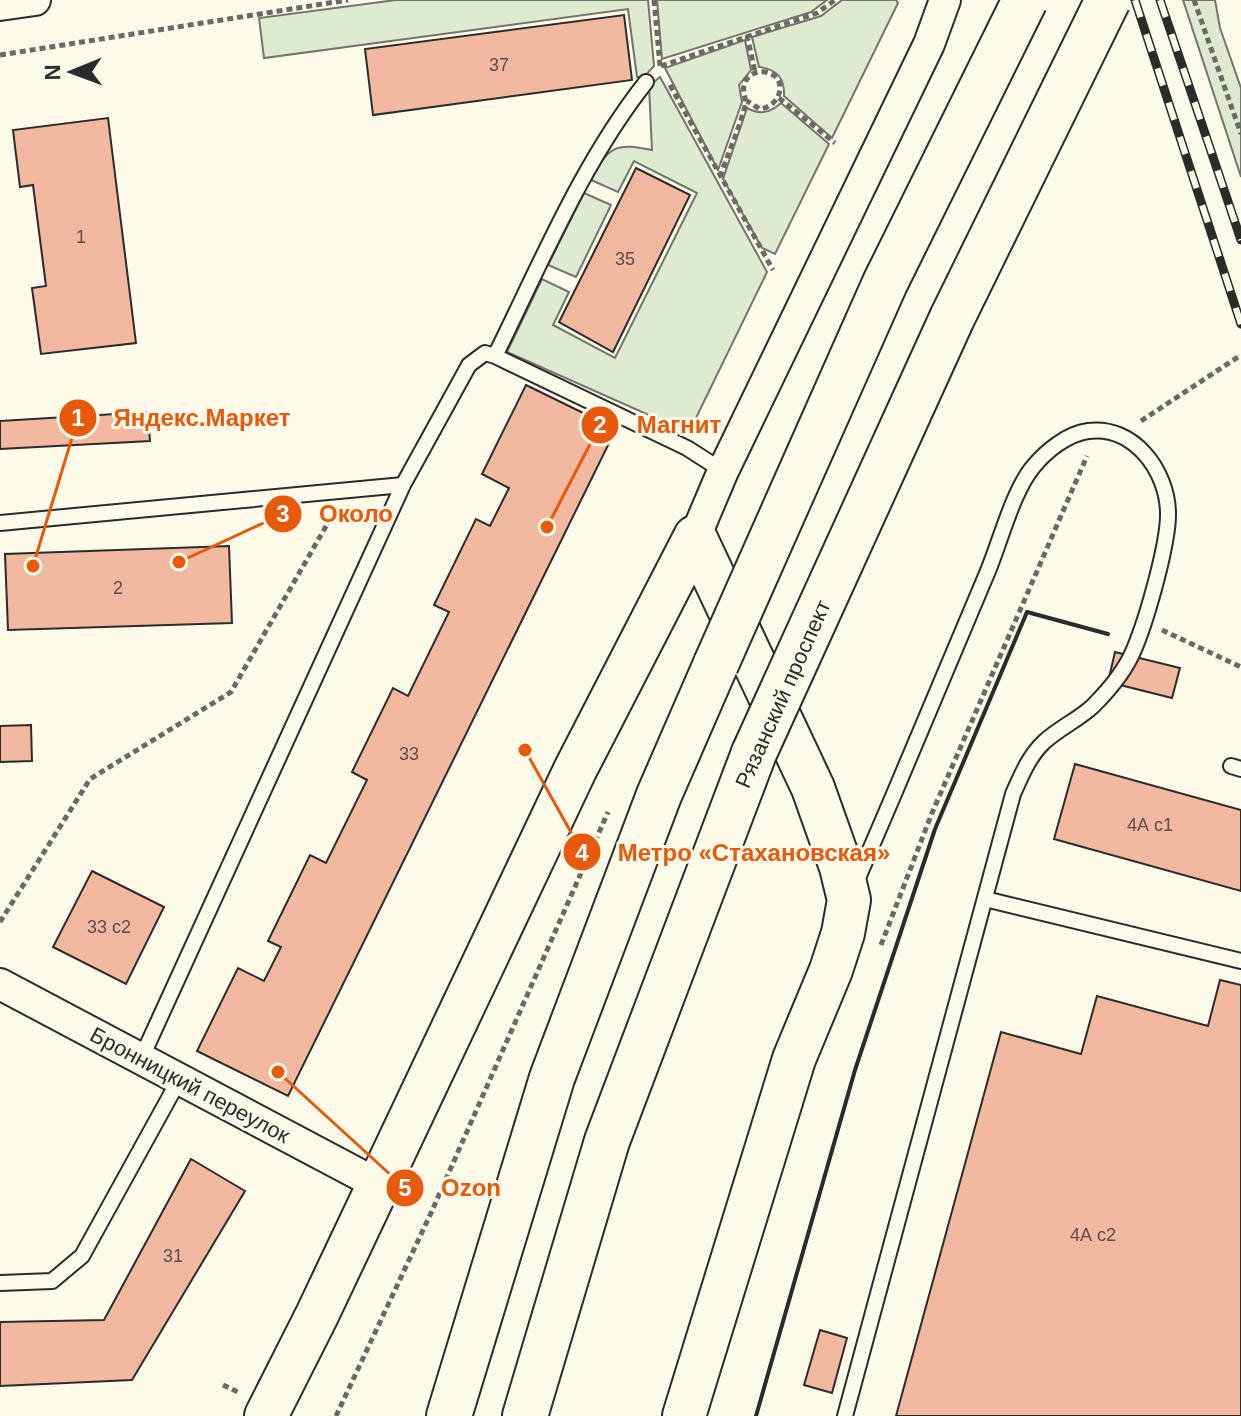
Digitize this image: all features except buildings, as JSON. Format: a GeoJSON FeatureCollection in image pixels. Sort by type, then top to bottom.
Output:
{"type":"FeatureCollection","features":[{"type":"Feature","properties":{"kind":"main road"},"geometry":{"type":"LineString","coordinates":[[449,1416],[552,1078],[659,795],[885,283],[1025,0]]}},
{"type":"Feature","properties":{"kind":"main road","name":"Рязанский проспект"},"geometry":{"type":"LineString","coordinates":[[525,1416],[607,1141],[754,753],[952,318],[1108,0]]}},
{"type":"Feature","properties":{"kind":"street"},"geometry":{"type":"LineString","coordinates":[[0,5],[35,0]]}},
{"type":"Feature","properties":{"kind":"street"},"geometry":{"type":"LineString","coordinates":[[266,1416],[575,770],[695,537],[723,471],[929,44],[945,0]]}},
{"type":"Feature","properties":{"kind":"street"},"geometry":{"type":"LineString","coordinates":[[684,1416],[794,1059],[843,933],[849,900],[841,867],[813,788],[695,537]]}},
{"type":"Feature","properties":{"kind":"street","name":"Бронницкий переулок"},"geometry":{"type":"LineString","coordinates":[[0,984],[379,1185]]}},
{"type":"Feature","properties":{"kind":"lane"},"geometry":{"type":"LineString","coordinates":[[495,356],[582,180],[613,126],[646,82]]}},
{"type":"Feature","properties":{"kind":"lane"},"geometry":{"type":"LineString","coordinates":[[141,1059],[403,485],[469,365],[485,353],[495,356],[687,448],[723,471]]}},
{"type":"Feature","properties":{"kind":"lane"},"geometry":{"type":"LineString","coordinates":[[845,1416],[1013,794],[1027,765],[1043,743],[1092,707],[1119,676],[1135,648],[1161,560],[1168,512],[1161,477],[1143,451],[1119,435],[1089,431],[1057,444],[1031,469],[849,900]]}},
{"type":"Feature","properties":{"kind":"lane"},"geometry":{"type":"LineString","coordinates":[[0,523],[403,485]]}},
{"type":"Feature","properties":{"kind":"lane"},"geometry":{"type":"LineString","coordinates":[[985,899],[1241,961]]}},
{"type":"Feature","properties":{"kind":"lane"},"geometry":{"type":"LineString","coordinates":[[0,1283],[52,1281],[82,1256],[179,1080]]}},
{"type":"Feature","properties":{"kind":"path"},"geometry":{"type":"LineString","coordinates":[[0,55],[348,0]]}},
{"type":"Feature","properties":{"kind":"path"},"geometry":{"type":"LineString","coordinates":[[654,0],[660,66],[773,270]]}},
{"type":"Feature","properties":{"kind":"path"},"geometry":{"type":"LineString","coordinates":[[660,66],[817,13],[835,0]]}},
{"type":"Feature","properties":{"kind":"path"},"geometry":{"type":"LineString","coordinates":[[1194,0],[1241,134]]}},
{"type":"Feature","properties":{"kind":"path"},"geometry":{"type":"LineString","coordinates":[[747,35],[755,72]]}},
{"type":"Feature","properties":{"kind":"path"},"geometry":{"type":"LineString","coordinates":[[720,178],[747,101],[744,85],[755,72],[772,74],[781,89],[779,98],[768,108],[760,109],[747,101]]}},
{"type":"Feature","properties":{"kind":"path"},"geometry":{"type":"LineString","coordinates":[[779,98],[835,143]]}},
{"type":"Feature","properties":{"kind":"path"},"geometry":{"type":"LineString","coordinates":[[877,956],[932,813],[1088,453],[1241,355]]}},
{"type":"Feature","properties":{"kind":"path"},"geometry":{"type":"LineString","coordinates":[[0,922],[90,779],[231,692],[347,489]]}},
{"type":"Feature","properties":{"kind":"path"},"geometry":{"type":"LineString","coordinates":[[1143,621],[1241,667]]}},
{"type":"Feature","properties":{"kind":"green space"},"geometry":{"type":"Polygon","coordinates":[[[396,0],[648,0],[654,66],[644,77],[637,77],[628,9],[264,58],[259,18],[396,0]]]}},
{"type":"Feature","properties":{"kind":"green space"},"geometry":{"type":"Polygon","coordinates":[[[657,0],[827,0],[811,12],[662,59],[657,0]]]}},
{"type":"Feature","properties":{"kind":"green space"},"geometry":{"type":"Polygon","coordinates":[[[842,0],[896,0],[898,3],[832,138],[784,96],[779,76],[759,67],[752,37],[821,16],[842,0]]]}},
{"type":"Feature","properties":{"kind":"green space"},"geometry":{"type":"Polygon","coordinates":[[[1183,0],[1215,0],[1220,28],[1241,88],[1241,177],[1183,0]]]}},
{"type":"Feature","properties":{"kind":"green space"},"geometry":{"type":"Polygon","coordinates":[[[745,40],[751,70],[739,85],[742,102],[718,170],[665,68],[745,40]]]}},
{"type":"Feature","properties":{"kind":"green space"},"geometry":{"type":"Polygon","coordinates":[[[660,77],[767,272],[695,420],[682,426],[669,424],[507,352],[542,279],[569,292],[553,325],[615,358],[697,193],[634,161],[618,192],[591,180],[602,160],[614,150],[629,147],[652,150],[649,86],[660,77]]]}},
{"type":"Feature","properties":{"kind":"green space"},"geometry":{"type":"Polygon","coordinates":[[[781,103],[829,144],[775,254],[762,248],[723,179],[747,108],[765,112],[781,103]]]}},
{"type":"Feature","properties":{"kind":"green space"},"geometry":{"type":"Polygon","coordinates":[[[584,193],[611,205],[576,277],[548,265],[584,193]]]}},
{"type":"Feature","properties":{"kind":"railway"},"geometry":{"type":"LineString","coordinates":[[1135,0],[1241,324]]}},
{"type":"Feature","properties":{"kind":"railway"},"geometry":{"type":"LineString","coordinates":[[1160,0],[1241,240]]}},
{"type":"Feature","properties":{"kind":"wall"},"geometry":{"type":"LineString","coordinates":[[756,1416],[855,1070],[935,829],[1027,612],[1108,634]]}},
{"type":"Feature","properties":{"kind":"place","name":"Магнит"},"geometry":{"type":"Point","coordinates":[547,527]}},
{"type":"Feature","properties":{"kind":"place","name":"Около"},"geometry":{"type":"Point","coordinates":[179,562]}},
{"type":"Feature","properties":{"kind":"place","name":"Яндекс.Маркет"},"geometry":{"type":"Point","coordinates":[33,566]}},
{"type":"Feature","properties":{"kind":"place","name":"Метро «Стахановская»"},"geometry":{"type":"Point","coordinates":[525,750]}},
{"type":"Feature","properties":{"kind":"place","name":"Ozon"},"geometry":{"type":"Point","coordinates":[278,1072]}}]}
